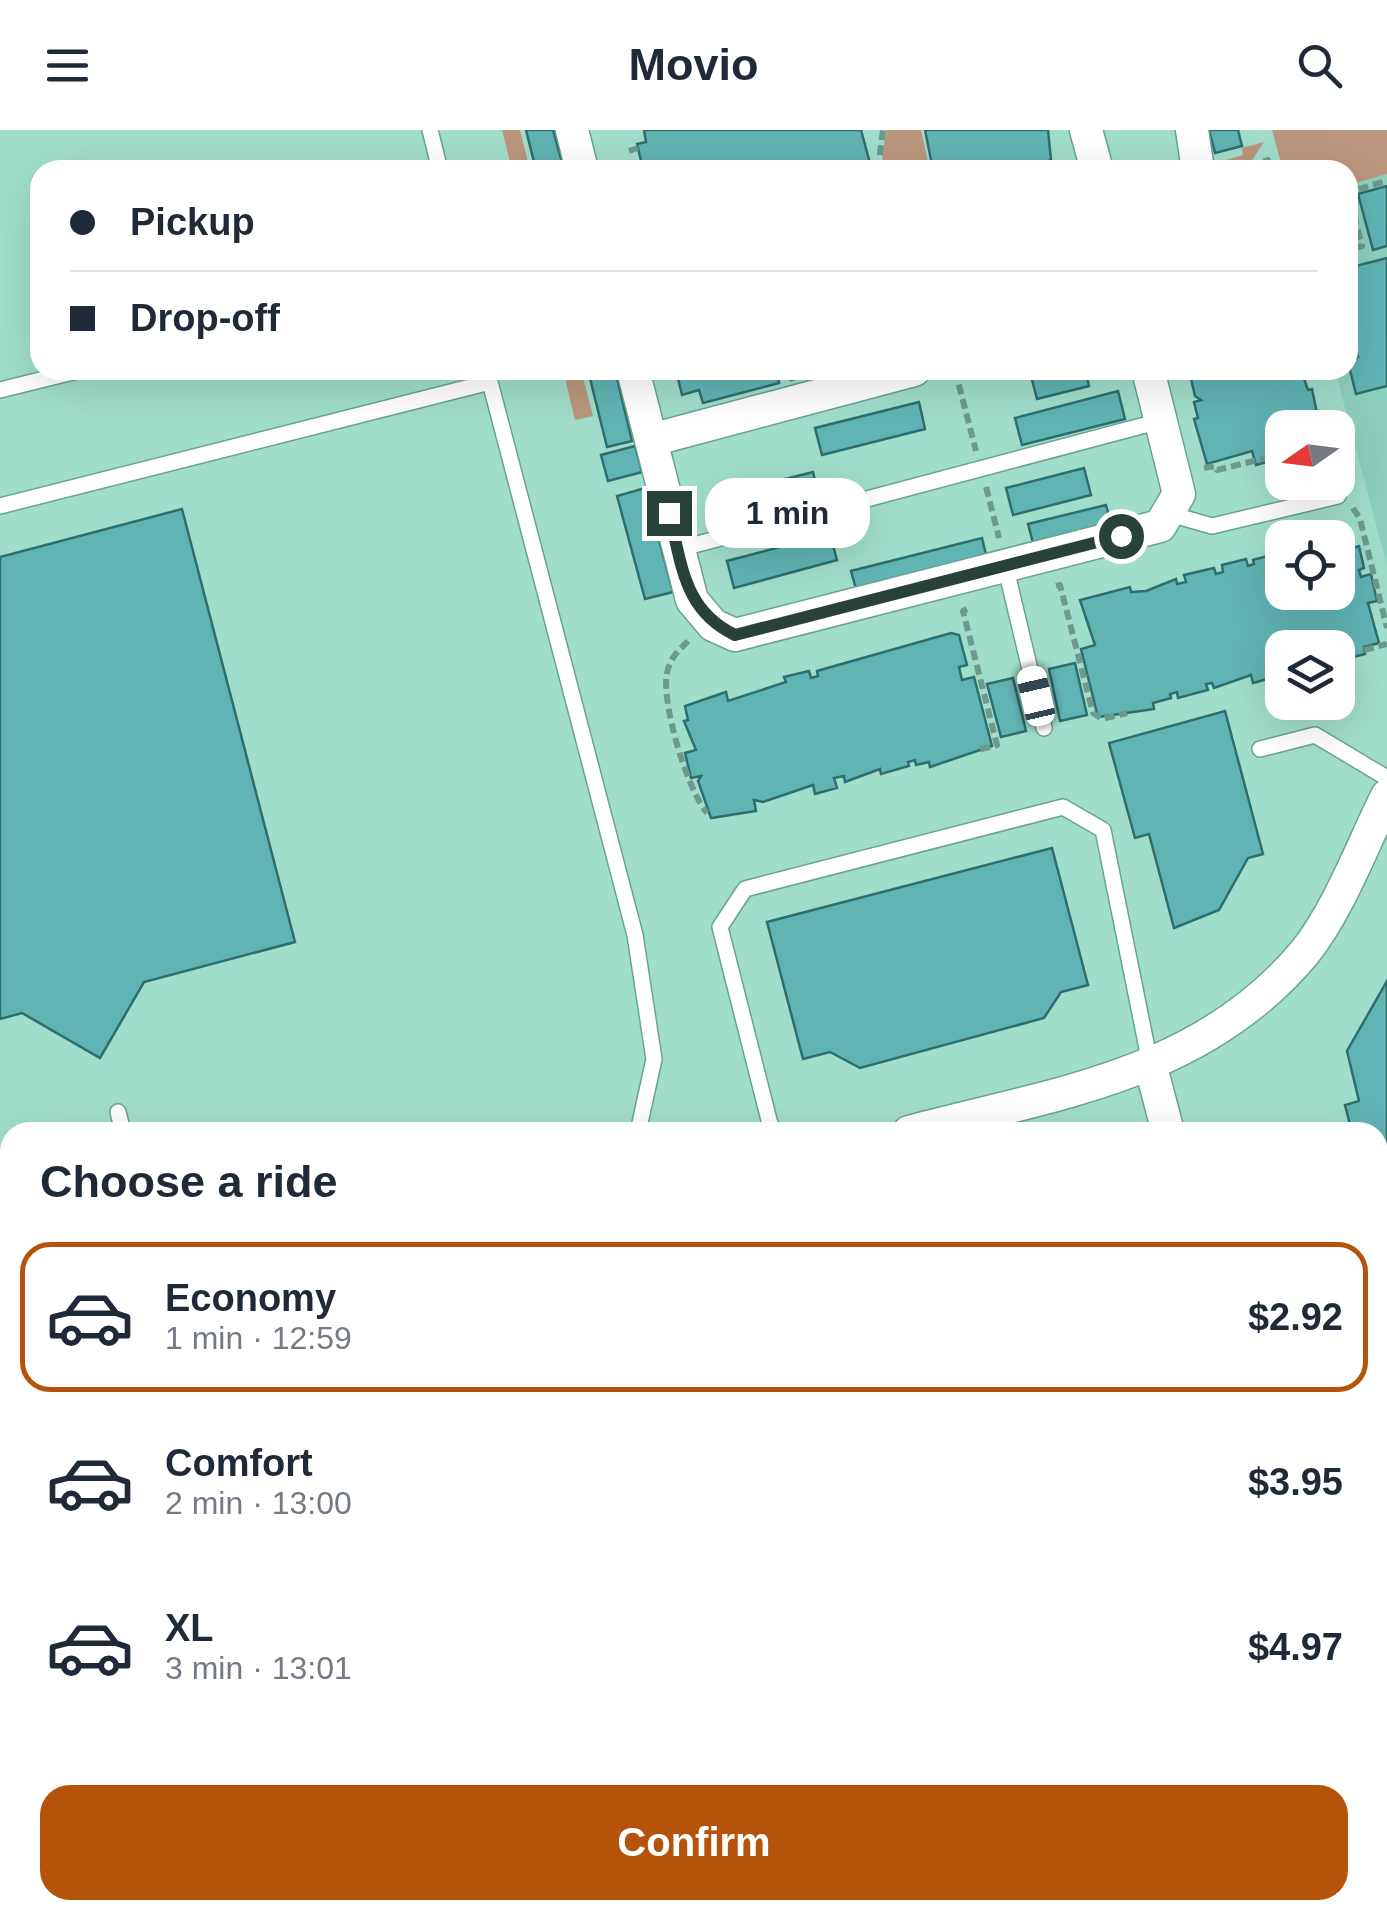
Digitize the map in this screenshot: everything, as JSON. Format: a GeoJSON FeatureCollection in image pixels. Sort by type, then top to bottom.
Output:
{"type":"FeatureCollection","features":[{"type":"Feature","properties":{"kind":"street"},"geometry":{"type":"LineString","coordinates":[[572,130],[580,160]]}},
{"type":"Feature","properties":{"kind":"street"},"geometry":{"type":"LineString","coordinates":[[1086,130],[1095,160]]}},
{"type":"Feature","properties":{"kind":"street"},"geometry":{"type":"LineString","coordinates":[[1192,130],[1196,160]]}},
{"type":"Feature","properties":{"kind":"street"},"geometry":{"type":"LineString","coordinates":[[636,380],[692,600],[714,625],[735,635],[1160,526],[1179,494],[1150,380]]}},
{"type":"Feature","properties":{"kind":"street"},"geometry":{"type":"LineString","coordinates":[[651,440],[876,380]]}},
{"type":"Feature","properties":{"kind":"street"},"geometry":{"type":"LineString","coordinates":[[946,1122],[1150,1067],[1212,1033],[1262,994],[1307,950],[1387,796]]}},
{"type":"Feature","properties":{"kind":"street"},"geometry":{"type":"LineString","coordinates":[[1150,1067],[1165,1122]]}},
{"type":"Feature","properties":{"kind":"lane"},"geometry":{"type":"LineString","coordinates":[[430,130],[438,160]]}},
{"type":"Feature","properties":{"kind":"lane"},"geometry":{"type":"LineString","coordinates":[[0,390],[41,380]]}},
{"type":"Feature","properties":{"kind":"lane"},"geometry":{"type":"LineString","coordinates":[[0,506],[490,382],[635,936],[654,1059],[640,1122]]}},
{"type":"Feature","properties":{"kind":"lane"},"geometry":{"type":"LineString","coordinates":[[678,549],[1160,421]]}},
{"type":"Feature","properties":{"kind":"lane"},"geometry":{"type":"LineString","coordinates":[[1170,514],[1212,526],[1327,500]]}},
{"type":"Feature","properties":{"kind":"lane"},"geometry":{"type":"LineString","coordinates":[[1005,565],[1044,728]]}},
{"type":"Feature","properties":{"kind":"lane"},"geometry":{"type":"LineString","coordinates":[[1260,749],[1315,735],[1387,778]]}},
{"type":"Feature","properties":{"kind":"lane"},"geometry":{"type":"LineString","coordinates":[[769,1122],[720,927],[745,889],[1063,808],[1103,830],[1150,1067]]}},
{"type":"Feature","properties":{"kind":"lane"},"geometry":{"type":"LineString","coordinates":[[118,1112],[120,1122]]}},
{"type":"Feature","properties":{"kind":"path"},"geometry":{"type":"LineString","coordinates":[[879,160],[882,130]]}},
{"type":"Feature","properties":{"kind":"path"},"geometry":{"type":"LineString","coordinates":[[1358,189],[1387,181]]}},
{"type":"Feature","properties":{"kind":"path"},"geometry":{"type":"LineString","coordinates":[[1250,461],[1265,458]]}},
{"type":"Feature","properties":{"kind":"path"},"geometry":{"type":"LineString","coordinates":[[1348,500],[1360,518],[1387,628]]}},
{"type":"Feature","properties":{"kind":"path"},"geometry":{"type":"LineString","coordinates":[[1047,588],[1060,585],[1093,713],[1102,719],[1127,714]]}},
{"type":"Feature","properties":{"kind":"path"},"geometry":{"type":"LineString","coordinates":[[976,607],[963,610],[997,745],[978,750]]}},
{"type":"Feature","properties":{"kind":"path"},"geometry":{"type":"LineString","coordinates":[[1364,650],[1387,644]]}},
{"type":"Feature","properties":{"kind":"shaded area"},"geometry":{"type":"Polygon","coordinates":[[[502,130],[520,130],[528,160],[510,160],[502,130]]]}},
{"type":"Feature","properties":{"kind":"shaded area"},"geometry":{"type":"Polygon","coordinates":[[[886,130],[921,130],[928,160],[882,160],[886,130]]]}},
{"type":"Feature","properties":{"kind":"shaded area"},"geometry":{"type":"Polygon","coordinates":[[[1272,130],[1387,130],[1387,566],[1355,445],[1355,410],[1346,410],[1338,380],[1358,380],[1358,160],[1280,160],[1272,130]]]}},
{"type":"Feature","properties":{"kind":"shaded area"},"geometry":{"type":"Polygon","coordinates":[[[1272,130],[1387,130],[1387,174],[1358,182],[1358,160],[1280,160],[1272,130]]]}},
{"type":"Feature","properties":{"kind":"shaded area"},"geometry":{"type":"Polygon","coordinates":[[[1264,142],[1252,160],[1226,160],[1243,155],[1242,148],[1264,142]]]}},
{"type":"Feature","properties":{"kind":"shaded area"},"geometry":{"type":"Polygon","coordinates":[[[565,380],[584,380],[593,416],[575,420],[565,380]]]}},
{"type":"Feature","properties":{"kind":"building"},"geometry":{"type":"Polygon","coordinates":[[[526,130],[553,130],[561,160],[534,160],[526,130]]]}},
{"type":"Feature","properties":{"kind":"building"},"geometry":{"type":"Polygon","coordinates":[[[644,130],[861,130],[869,160],[641,160],[637,144],[646,142],[644,130]]]}},
{"type":"Feature","properties":{"kind":"building"},"geometry":{"type":"Polygon","coordinates":[[[925,130],[1048,130],[1051,160],[931,160],[925,130]]]}},
{"type":"Feature","properties":{"kind":"building"},"geometry":{"type":"Polygon","coordinates":[[[1209,130],[1238,130],[1242,146],[1215,153],[1209,130]]]}},
{"type":"Feature","properties":{"kind":"building"},"geometry":{"type":"Polygon","coordinates":[[[1387,186],[1387,246],[1373,250],[1358,194],[1387,186]]]}},
{"type":"Feature","properties":{"kind":"building"},"geometry":{"type":"Polygon","coordinates":[[[1387,258],[1387,386],[1356,394],[1352,380],[1358,380],[1358,265],[1387,258]]]}},
{"type":"Feature","properties":{"kind":"building"},"geometry":{"type":"Polygon","coordinates":[[[590,380],[617,380],[632,441],[607,447],[590,380]]]}},
{"type":"Feature","properties":{"kind":"building"},"geometry":{"type":"Polygon","coordinates":[[[678,380],[779,383],[703,403],[699,390],[682,395],[678,380]]]}},
{"type":"Feature","properties":{"kind":"building"},"geometry":{"type":"Polygon","coordinates":[[[1032,380],[1088,380],[1089,386],[1037,399],[1032,380]]]}},
{"type":"Feature","properties":{"kind":"building"},"geometry":{"type":"Polygon","coordinates":[[[1191,380],[1304,380],[1308,390],[1312,389],[1316,410],[1265,410],[1265,463],[1256,465],[1252,451],[1207,464],[1194,419],[1198,418],[1194,402],[1201,400],[1195,396],[1191,380]]]}},
{"type":"Feature","properties":{"kind":"building"},"geometry":{"type":"Polygon","coordinates":[[[1118,391],[1125,419],[1022,445],[1015,418],[1118,391]]]}},
{"type":"Feature","properties":{"kind":"building"},"geometry":{"type":"Polygon","coordinates":[[[919,402],[925,429],[822,455],[815,428],[919,402]]]}},
{"type":"Feature","properties":{"kind":"building"},"geometry":{"type":"Polygon","coordinates":[[[635,446],[642,472],[608,481],[601,455],[635,446]]]}},
{"type":"Feature","properties":{"kind":"building"},"geometry":{"type":"Polygon","coordinates":[[[1084,468],[1091,495],[1013,515],[1006,488],[1084,468]]]}},
{"type":"Feature","properties":{"kind":"building"},"geometry":{"type":"Polygon","coordinates":[[[813,472],[819,497],[768,511],[761,485],[813,472]]]}},
{"type":"Feature","properties":{"kind":"building"},"geometry":{"type":"Polygon","coordinates":[[[645,488],[673,592],[645,599],[617,496],[645,488]]]}},
{"type":"Feature","properties":{"kind":"building"},"geometry":{"type":"Polygon","coordinates":[[[1106,505],[1113,531],[1035,550],[1028,524],[1106,505]]]}},
{"type":"Feature","properties":{"kind":"building"},"geometry":{"type":"Polygon","coordinates":[[[182,509],[295,942],[144,982],[100,1058],[22,1013],[0,1019],[0,557],[182,509]]]}},
{"type":"Feature","properties":{"kind":"building"},"geometry":{"type":"Polygon","coordinates":[[[830,534],[837,560],[734,588],[727,561],[830,534]]]}},
{"type":"Feature","properties":{"kind":"building"},"geometry":{"type":"Polygon","coordinates":[[[982,538],[988,563],[858,596],[851,571],[982,538]]]}},
{"type":"Feature","properties":{"kind":"building"},"geometry":{"type":"Polygon","coordinates":[[[1359,546],[1364,568],[1359,570],[1361,577],[1371,574],[1377,601],[1368,603],[1379,643],[1364,647],[1365,654],[1355,657],[1355,630],[1265,630],[1265,680],[1253,683],[1251,675],[1214,688],[1212,683],[1206,684],[1208,690],[1178,698],[1177,692],[1170,694],[1171,698],[1153,703],[1154,709],[1098,717],[1081,649],[1095,645],[1080,600],[1130,587],[1131,592],[1146,591],[1176,579],[1177,584],[1186,582],[1184,575],[1214,568],[1216,574],[1223,572],[1222,565],[1246,559],[1248,566],[1254,564],[1253,560],[1265,557],[1265,610],[1355,610],[1355,547],[1359,546]]]}},
{"type":"Feature","properties":{"kind":"building"},"geometry":{"type":"Polygon","coordinates":[[[951,633],[959,635],[967,665],[959,667],[962,680],[974,677],[992,746],[930,767],[929,762],[916,765],[915,760],[908,762],[909,766],[881,774],[880,769],[845,782],[844,776],[834,778],[837,788],[815,794],[813,785],[763,802],[754,800],[756,811],[711,818],[698,781],[701,776],[691,778],[685,753],[696,750],[684,721],[688,720],[685,706],[726,692],[728,701],[786,682],[784,677],[809,671],[811,678],[818,676],[817,671],[951,633]]]}},
{"type":"Feature","properties":{"kind":"building"},"geometry":{"type":"Polygon","coordinates":[[[1075,663],[1087,715],[1060,721],[1049,669],[1075,663]]]}},
{"type":"Feature","properties":{"kind":"building"},"geometry":{"type":"Polygon","coordinates":[[[1013,678],[1026,731],[1001,737],[987,684],[1013,678]]]}},
{"type":"Feature","properties":{"kind":"building"},"geometry":{"type":"Polygon","coordinates":[[[1225,711],[1263,854],[1248,858],[1219,910],[1174,928],[1149,834],[1135,838],[1109,743],[1225,711]]]}},
{"type":"Feature","properties":{"kind":"building"},"geometry":{"type":"Polygon","coordinates":[[[1052,848],[1088,985],[1061,992],[1044,1018],[860,1068],[830,1052],[803,1059],[767,922],[1052,848]]]}},
{"type":"Feature","properties":{"kind":"building"},"geometry":{"type":"Polygon","coordinates":[[[1387,981],[1387,1122],[1349,1122],[1345,1105],[1359,1101],[1347,1051],[1387,981]]]}},
{"type":"Feature","properties":{"kind":"route"},"geometry":{"type":"LineString","coordinates":[[669,513],[692,600],[714,625],[735,635],[1121,536]]}}]}
